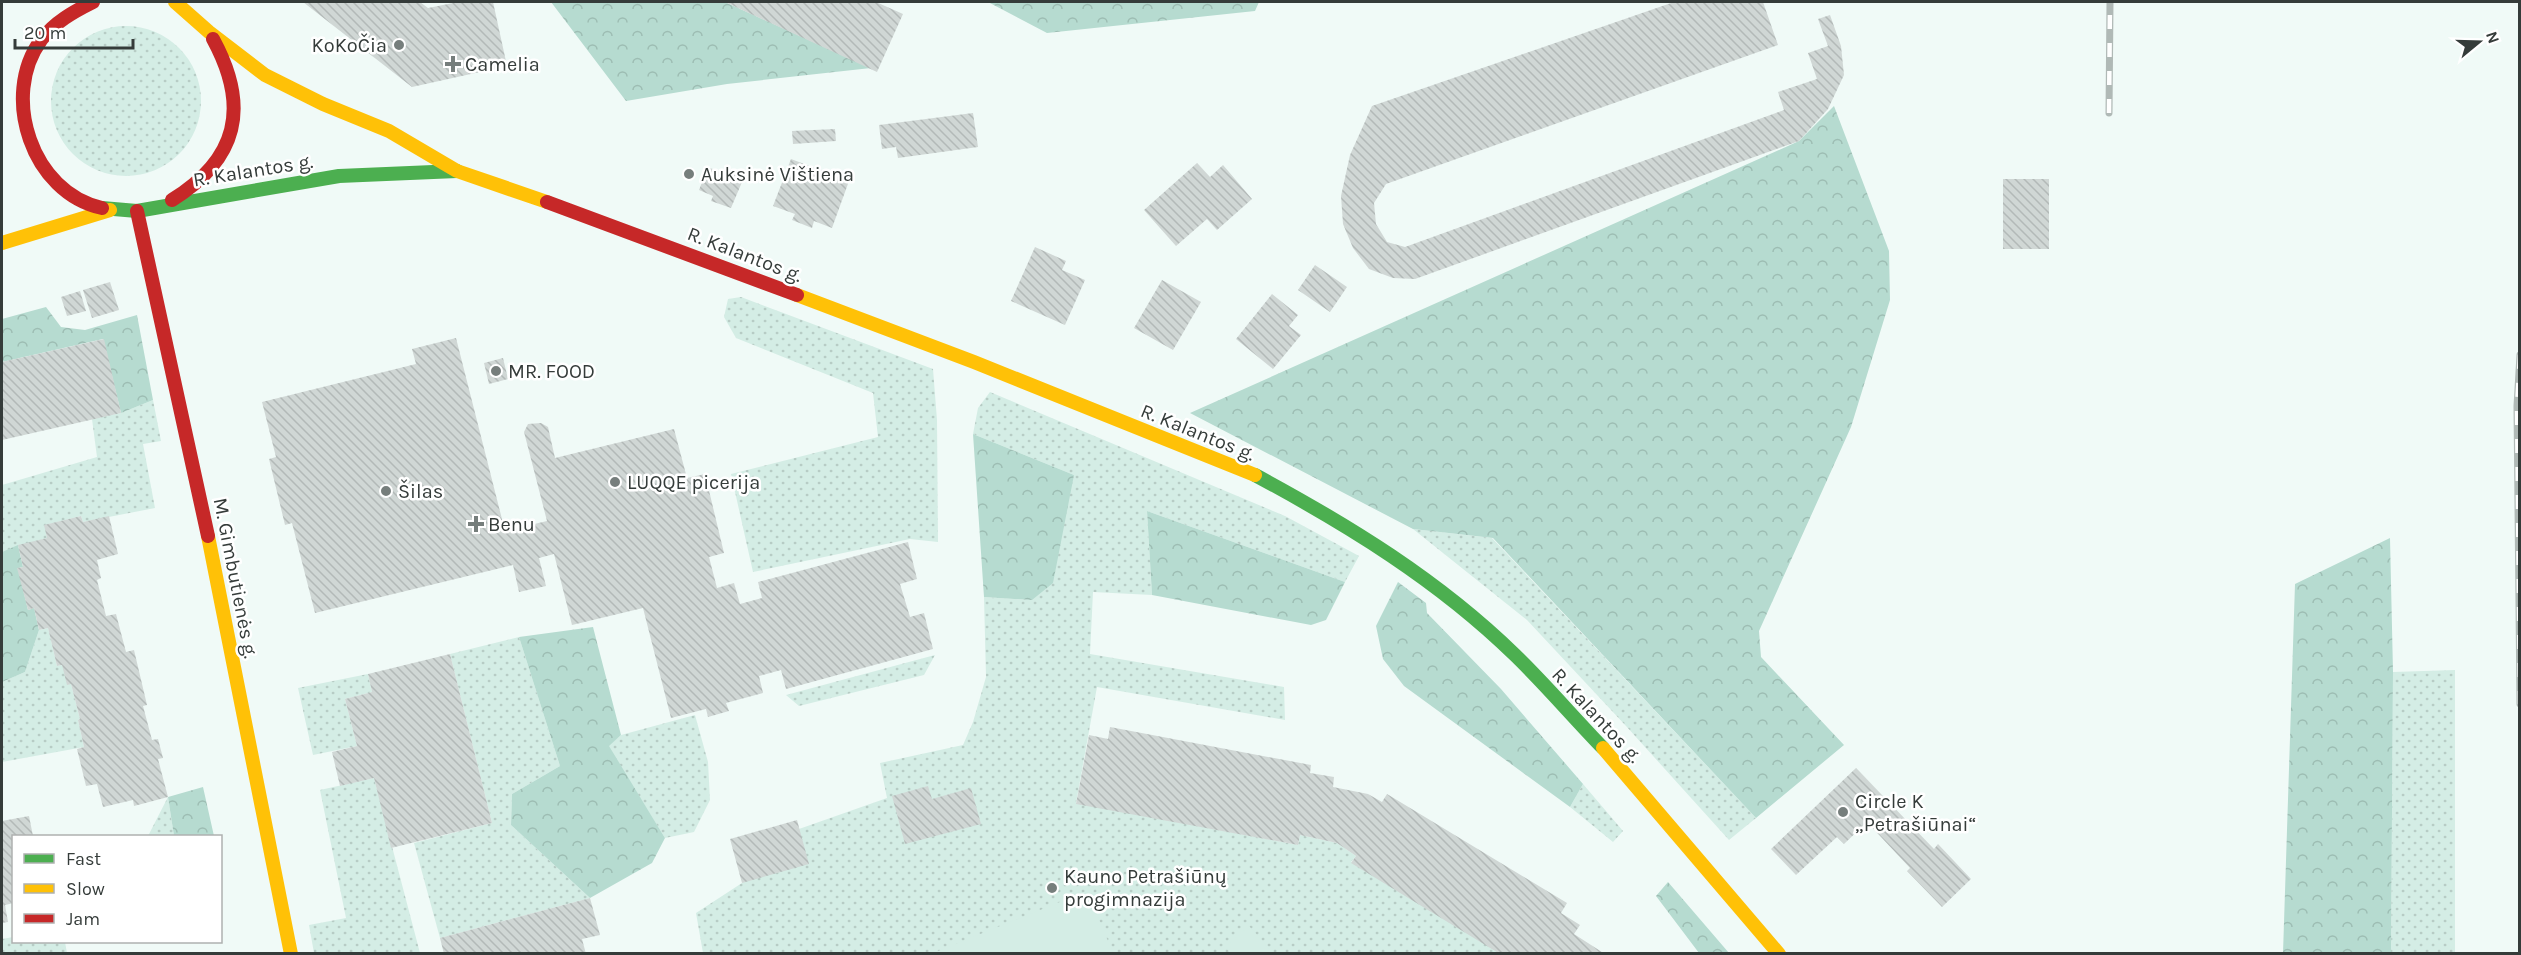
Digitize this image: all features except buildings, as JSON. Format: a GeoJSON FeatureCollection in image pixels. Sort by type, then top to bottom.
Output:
{"type":"FeatureCollection","features":[{"type":"Feature","properties":{"kind":"main road","name":"R. Kalantos g."},"geometry":{"type":"LineString","coordinates":[[93,2],[80,6],[57,21],[39,41],[26,65],[20,92],[21,118],[28,145],[41,168],[61,188],[84,202],[110,210],[137,211],[339,176],[457,171]]}},
{"type":"Feature","properties":{"kind":"main road","name":"R. Kalantos g."},"geometry":{"type":"LineString","coordinates":[[162,2],[180,7],[265,75],[324,104],[389,131],[457,171],[694,256],[984,366],[1253,474],[1331,516],[1436,587],[1514,654],[1612,759],[1779,954]]}},
{"type":"Feature","properties":{"kind":"main road","name":"R. Kalantos g."},"geometry":{"type":"LineString","coordinates":[[39,24],[39,41]]}},
{"type":"Feature","properties":{"kind":"main road","name":"R. Kalantos g."},"geometry":{"type":"LineString","coordinates":[[163,205],[186,193],[206,177],[222,155],[232,131],[235,105],[232,79],[223,54],[209,32]]}},
{"type":"Feature","properties":{"kind":"main road"},"geometry":{"type":"LineString","coordinates":[[8,90],[26,65]]}},
{"type":"Feature","properties":{"kind":"main road"},"geometry":{"type":"LineString","coordinates":[[2,243],[110,210]]}},
{"type":"Feature","properties":{"kind":"main road","name":"M. Gimbutienės g."},"geometry":{"type":"LineString","coordinates":[[137,211],[203,509],[291,954]]}},
{"type":"Feature","properties":{"kind":"green space"},"geometry":{"type":"Polygon","coordinates":[[[551,2],[725,2],[871,68],[727,84],[626,101],[551,2]]]}},
{"type":"Feature","properties":{"kind":"green space"},"geometry":{"type":"Polygon","coordinates":[[[988,2],[1259,2],[1255,11],[1047,33],[988,2]]]}},
{"type":"Feature","properties":{"kind":"green space"},"geometry":{"type":"Polygon","coordinates":[[[126,26],[141,27],[155,32],[179,48],[195,72],[200,86],[200,116],[195,130],[179,154],[155,170],[141,175],[126,176],[111,175],[97,170],[73,154],[57,130],[52,116],[51,101],[52,86],[57,72],[73,48],[97,32],[111,27],[126,26]]]}},
{"type":"Feature","properties":{"kind":"green space"},"geometry":{"type":"Polygon","coordinates":[[[1834,106],[1889,251],[1890,300],[1851,427],[1759,631],[1761,657],[1844,745],[1756,818],[1493,538],[1413,529],[1190,413],[1799,141],[1834,106]]]}},
{"type":"Feature","properties":{"kind":"green space"},"geometry":{"type":"Polygon","coordinates":[[[741,297],[933,369],[937,420],[938,542],[910,539],[753,572],[731,474],[878,437],[873,393],[736,338],[724,317],[728,299],[741,297]]]}},
{"type":"Feature","properties":{"kind":"green space"},"geometry":{"type":"Polygon","coordinates":[[[46,307],[61,327],[85,330],[137,315],[153,400],[121,413],[103,339],[2,362],[2,319],[46,307]]]}},
{"type":"Feature","properties":{"kind":"green space"},"geometry":{"type":"Polygon","coordinates":[[[990,392],[1285,516],[1359,556],[1345,582],[1147,511],[1152,595],[1093,592],[1090,654],[1284,687],[1285,720],[1097,687],[1076,803],[1298,845],[1300,835],[1337,843],[1356,856],[1351,862],[1500,953],[703,953],[696,913],[742,883],[799,829],[887,798],[880,763],[963,745],[973,722],[986,677],[984,597],[1032,600],[1074,475],[973,434],[978,408],[990,392]]]}},
{"type":"Feature","properties":{"kind":"green space"},"geometry":{"type":"Polygon","coordinates":[[[153,400],[161,441],[143,444],[155,508],[83,522],[81,516],[45,525],[47,538],[2,552],[2,485],[97,457],[92,419],[121,413],[153,400]]]}},
{"type":"Feature","properties":{"kind":"green space"},"geometry":{"type":"Polygon","coordinates":[[[973,434],[1074,475],[1053,583],[1032,600],[984,597],[973,434]]]}},
{"type":"Feature","properties":{"kind":"green space"},"geometry":{"type":"Polygon","coordinates":[[[1147,511],[1345,582],[1326,620],[1311,625],[1152,595],[1147,511]]]}},
{"type":"Feature","properties":{"kind":"green space"},"geometry":{"type":"Polygon","coordinates":[[[1413,529],[1492,538],[1756,818],[1729,840],[1527,620],[1413,529]]]}},
{"type":"Feature","properties":{"kind":"green space"},"geometry":{"type":"Polygon","coordinates":[[[2390,538],[2393,672],[2391,953],[2283,953],[2295,584],[2390,538]]]}},
{"type":"Feature","properties":{"kind":"green space"},"geometry":{"type":"Polygon","coordinates":[[[18,545],[23,567],[18,568],[28,610],[34,608],[39,630],[25,672],[2,682],[2,552],[18,545]]]}},
{"type":"Feature","properties":{"kind":"green space"},"geometry":{"type":"Polygon","coordinates":[[[1398,582],[1426,603],[1427,613],[1501,689],[1583,784],[1570,807],[1404,686],[1383,659],[1376,626],[1398,582]]]}},
{"type":"Feature","properties":{"kind":"green space"},"geometry":{"type":"Polygon","coordinates":[[[593,627],[621,735],[609,746],[665,838],[652,863],[590,898],[511,825],[512,794],[560,766],[519,637],[593,627]]]}},
{"type":"Feature","properties":{"kind":"green space"},"geometry":{"type":"Polygon","coordinates":[[[48,628],[57,666],[62,665],[71,684],[84,747],[2,762],[2,682],[25,672],[39,630],[48,628]]]}},
{"type":"Feature","properties":{"kind":"green space"},"geometry":{"type":"Polygon","coordinates":[[[519,637],[560,766],[512,794],[511,825],[590,898],[440,938],[414,843],[492,823],[450,654],[519,637]]]}},
{"type":"Feature","properties":{"kind":"green space"},"geometry":{"type":"Polygon","coordinates":[[[935,655],[924,675],[799,706],[786,695],[935,655]]]}},
{"type":"Feature","properties":{"kind":"green space"},"geometry":{"type":"Polygon","coordinates":[[[2455,670],[2455,953],[2391,954],[2393,672],[2455,670]]]}},
{"type":"Feature","properties":{"kind":"green space"},"geometry":{"type":"Polygon","coordinates":[[[368,674],[372,692],[345,699],[357,746],[313,755],[298,688],[368,674]]]}},
{"type":"Feature","properties":{"kind":"green space"},"geometry":{"type":"Polygon","coordinates":[[[695,715],[708,762],[710,800],[694,832],[665,838],[608,746],[621,735],[695,715]]]}},
{"type":"Feature","properties":{"kind":"green space"},"geometry":{"type":"Polygon","coordinates":[[[374,778],[420,953],[314,953],[309,925],[346,918],[320,790],[374,778]]]}},
{"type":"Feature","properties":{"kind":"green space"},"geometry":{"type":"Polygon","coordinates":[[[1583,784],[1623,831],[1613,842],[1570,807],[1583,784]]]}},
{"type":"Feature","properties":{"kind":"green space"},"geometry":{"type":"Polygon","coordinates":[[[203,787],[214,835],[174,835],[168,797],[203,787]]]}},
{"type":"Feature","properties":{"kind":"green space"},"geometry":{"type":"Polygon","coordinates":[[[168,797],[174,835],[149,835],[168,797]]]}},
{"type":"Feature","properties":{"kind":"green space"},"geometry":{"type":"Polygon","coordinates":[[[1668,882],[1729,953],[1699,953],[1656,896],[1668,882]]]}},
{"type":"Feature","properties":{"kind":"green space"},"geometry":{"type":"Polygon","coordinates":[[[1087,891],[1113,953],[936,952],[1087,891]]]}},
{"type":"Feature","properties":{"kind":"green space"},"geometry":{"type":"Polygon","coordinates":[[[1249,926],[1273,953],[1231,953],[1225,947],[1249,926]]]}},
{"type":"Feature","properties":{"kind":"green space"},"geometry":{"type":"Polygon","coordinates":[[[12,937],[12,943],[65,943],[67,953],[2,953],[2,939],[12,937]]]}},
{"type":"Feature","properties":{"kind":"railway"},"geometry":{"type":"LineString","coordinates":[[2109,113],[2110,2]]}},
{"type":"Feature","properties":{"kind":"railway"},"geometry":{"type":"LineString","coordinates":[[2520,355],[2517,406],[2520,704]]}},
{"type":"Feature","properties":{"kind":"traffic: fast"},"geometry":{"type":"LineString","coordinates":[[102,208],[137,211],[339,176],[457,171]]}},
{"type":"Feature","properties":{"kind":"traffic: fast"},"geometry":{"type":"LineString","coordinates":[[1255,475],[1358,534],[1455,602],[1515,655],[1603,748]]}},
{"type":"Feature","properties":{"kind":"traffic: slow"},"geometry":{"type":"LineString","coordinates":[[175,2],[209,32],[265,75],[323,104],[389,131],[457,171],[547,202]]}},
{"type":"Feature","properties":{"kind":"traffic: slow"},"geometry":{"type":"LineString","coordinates":[[2,243],[110,210]]}},
{"type":"Feature","properties":{"kind":"traffic: slow"},"geometry":{"type":"LineString","coordinates":[[797,295],[974,362],[1255,475]]}},
{"type":"Feature","properties":{"kind":"traffic: slow"},"geometry":{"type":"LineString","coordinates":[[208,536],[291,954]]}},
{"type":"Feature","properties":{"kind":"traffic: slow"},"geometry":{"type":"LineString","coordinates":[[1603,748],[1779,954]]}},
{"type":"Feature","properties":{"kind":"traffic: jam"},"geometry":{"type":"LineString","coordinates":[[93,2],[65,18],[41,40],[29,63],[23,88],[24,114],[30,139],[41,163],[57,183],[78,199],[102,208]]}},
{"type":"Feature","properties":{"kind":"traffic: jam"},"geometry":{"type":"LineString","coordinates":[[172,200],[194,184],[211,167],[224,149],[231,130],[234,109],[231,87],[225,64],[213,39]]}},
{"type":"Feature","properties":{"kind":"traffic: jam"},"geometry":{"type":"LineString","coordinates":[[547,202],[797,295]]}},
{"type":"Feature","properties":{"kind":"traffic: jam"},"geometry":{"type":"LineString","coordinates":[[137,211],[208,536]]}},
{"type":"Feature","properties":{"kind":"place","name":"KoKoČia"},"geometry":{"type":"Point","coordinates":[399,45]}},
{"type":"Feature","properties":{"kind":"place","name":"Camelia"},"geometry":{"type":"Point","coordinates":[453,64]}},
{"type":"Feature","properties":{"kind":"place","name":"Auksinė Vištiena"},"geometry":{"type":"Point","coordinates":[689,174]}},
{"type":"Feature","properties":{"kind":"place","name":"MR. FOOD"},"geometry":{"type":"Point","coordinates":[496,371]}},
{"type":"Feature","properties":{"kind":"place","name":"LUQQE picerija"},"geometry":{"type":"Point","coordinates":[615,482]}},
{"type":"Feature","properties":{"kind":"place","name":"Šilas"},"geometry":{"type":"Point","coordinates":[386,491]}},
{"type":"Feature","properties":{"kind":"place","name":"Benu"},"geometry":{"type":"Point","coordinates":[476,524]}},
{"type":"Feature","properties":{"kind":"place","name":"Circle K „Petrašiūnai“"},"geometry":{"type":"Point","coordinates":[1843,812]}},
{"type":"Feature","properties":{"kind":"place","name":"Kauno Petrašiūnų progimnazija"},"geometry":{"type":"Point","coordinates":[1052,888]}}]}
